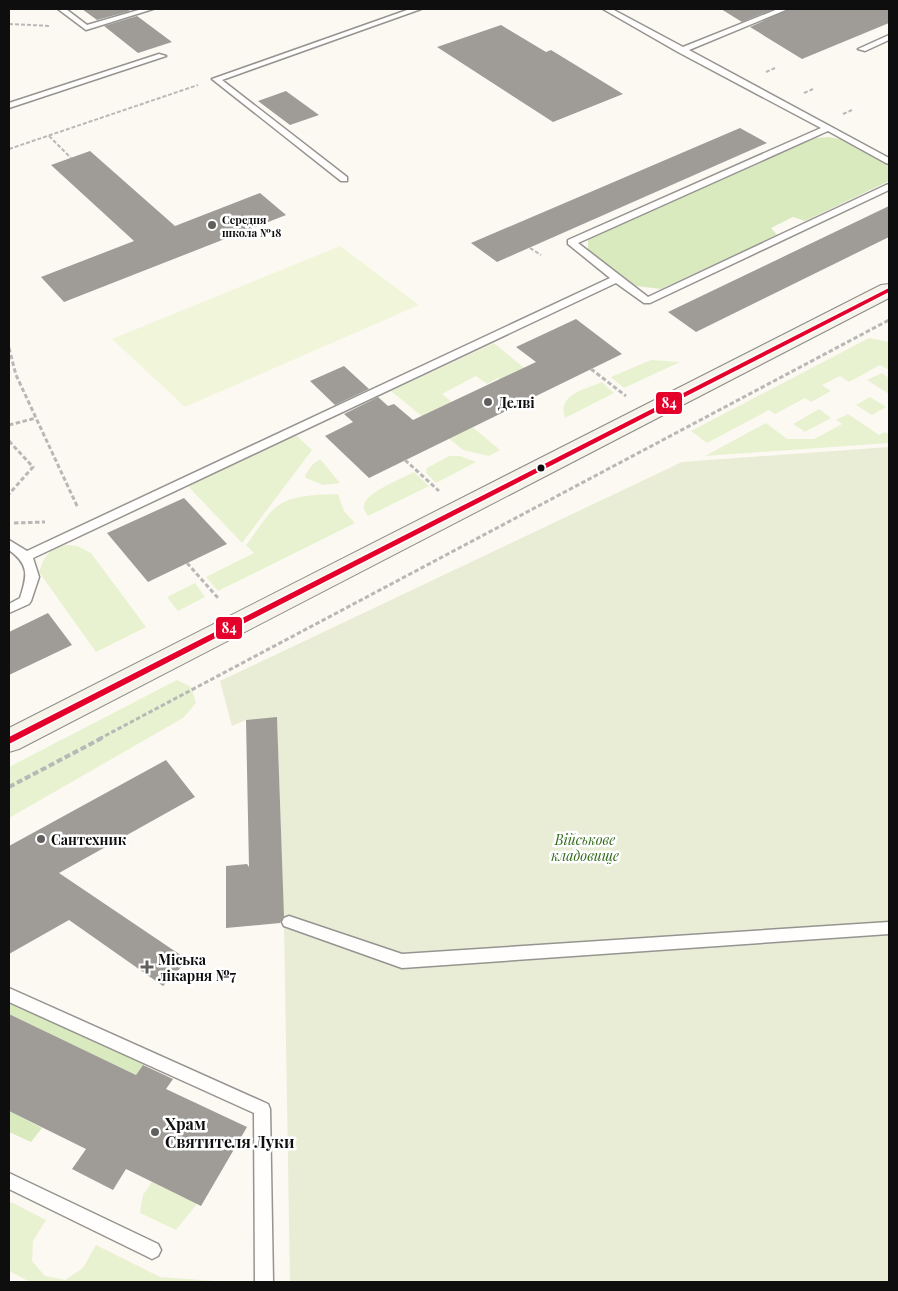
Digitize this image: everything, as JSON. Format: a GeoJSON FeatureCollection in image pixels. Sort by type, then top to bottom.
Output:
{"type":"FeatureCollection","features":[{"type":"Feature","properties":{"kind":"street"},"geometry":{"type":"LineString","coordinates":[[9,741],[889,290]]}},
{"type":"Feature","properties":{"kind":"lane"},"geometry":{"type":"LineString","coordinates":[[62,9],[86,28],[149,9]]}},
{"type":"Feature","properties":{"kind":"lane"},"geometry":{"type":"LineString","coordinates":[[216,79],[417,9]]}},
{"type":"Feature","properties":{"kind":"lane"},"geometry":{"type":"LineString","coordinates":[[607,9],[889,161]]}},
{"type":"Feature","properties":{"kind":"lane"},"geometry":{"type":"LineString","coordinates":[[764,9],[773,13]]}},
{"type":"Feature","properties":{"kind":"lane"},"geometry":{"type":"LineString","coordinates":[[681,50],[784,9]]}},
{"type":"Feature","properties":{"kind":"lane"},"geometry":{"type":"LineString","coordinates":[[862,49],[889,37]]}},
{"type":"Feature","properties":{"kind":"lane"},"geometry":{"type":"LineString","coordinates":[[9,106],[162,56]]}},
{"type":"Feature","properties":{"kind":"lane"},"geometry":{"type":"LineString","coordinates":[[216,79],[344,179]]}},
{"type":"Feature","properties":{"kind":"lane"},"geometry":{"type":"LineString","coordinates":[[828,128],[571,242],[617,280],[647,301],[889,186]]}},
{"type":"Feature","properties":{"kind":"lane"},"geometry":{"type":"LineString","coordinates":[[26,556],[617,280]]}},
{"type":"Feature","properties":{"kind":"lane"},"geometry":{"type":"LineString","coordinates":[[9,544],[26,556],[33,577],[25,601],[9,609]]}},
{"type":"Feature","properties":{"kind":"lane"},"geometry":{"type":"LineString","coordinates":[[289,922],[402,961],[889,928]]}},
{"type":"Feature","properties":{"kind":"lane"},"geometry":{"type":"LineString","coordinates":[[9,995],[262,1108],[264,1282]]}},
{"type":"Feature","properties":{"kind":"lane"},"geometry":{"type":"LineString","coordinates":[[9,1180],[152,1250]]}},
{"type":"Feature","properties":{"kind":"path"},"geometry":{"type":"LineString","coordinates":[[9,24],[86,28]]}},
{"type":"Feature","properties":{"kind":"path"},"geometry":{"type":"LineString","coordinates":[[9,149],[216,79]]}},
{"type":"Feature","properties":{"kind":"path"},"geometry":{"type":"LineString","coordinates":[[49,136],[71,158]]}},
{"type":"Feature","properties":{"kind":"path"},"geometry":{"type":"LineString","coordinates":[[530,248],[541,255]]}},
{"type":"Feature","properties":{"kind":"path"},"geometry":{"type":"LineString","coordinates":[[9,787],[889,320]]}},
{"type":"Feature","properties":{"kind":"path"},"geometry":{"type":"LineString","coordinates":[[9,348],[16,375],[87,528]]}},
{"type":"Feature","properties":{"kind":"path"},"geometry":{"type":"LineString","coordinates":[[591,369],[627,396]]}},
{"type":"Feature","properties":{"kind":"path"},"geometry":{"type":"LineString","coordinates":[[9,425],[36,418]]}},
{"type":"Feature","properties":{"kind":"path"},"geometry":{"type":"LineString","coordinates":[[9,441],[33,467],[9,494]]}},
{"type":"Feature","properties":{"kind":"path"},"geometry":{"type":"LineString","coordinates":[[405,460],[439,491]]}},
{"type":"Feature","properties":{"kind":"path"},"geometry":{"type":"LineString","coordinates":[[187,563],[218,598]]}},
{"type":"Feature","properties":{"kind":"green space"},"geometry":{"type":"Polygon","coordinates":[[[829,137],[840,139],[885,163],[889,167],[889,181],[805,221],[793,217],[771,228],[777,235],[661,289],[636,286],[588,250],[588,240],[597,233],[815,138],[829,137]]]}},
{"type":"Feature","properties":{"kind":"green space"},"geometry":{"type":"Polygon","coordinates":[[[340,246],[419,305],[185,407],[112,339],[340,246]]]}},
{"type":"Feature","properties":{"kind":"green space"},"geometry":{"type":"Polygon","coordinates":[[[869,338],[889,342],[889,370],[880,365],[849,382],[840,376],[822,385],[831,391],[811,402],[805,398],[775,414],[769,410],[707,443],[691,431],[869,338]]]}},
{"type":"Feature","properties":{"kind":"green space"},"geometry":{"type":"Polygon","coordinates":[[[494,343],[541,382],[511,388],[498,378],[487,384],[476,376],[442,394],[452,402],[446,405],[500,450],[489,456],[463,450],[391,391],[494,343]]]}},
{"type":"Feature","properties":{"kind":"green space"},"geometry":{"type":"Polygon","coordinates":[[[651,360],[680,362],[624,388],[611,377],[651,360]]]}},
{"type":"Feature","properties":{"kind":"green space"},"geometry":{"type":"Polygon","coordinates":[[[882,373],[889,378],[889,394],[867,380],[882,373]]]}},
{"type":"Feature","properties":{"kind":"green space"},"geometry":{"type":"Polygon","coordinates":[[[602,382],[614,393],[565,418],[565,403],[568,398],[602,382]]]}},
{"type":"Feature","properties":{"kind":"green space"},"geometry":{"type":"Polygon","coordinates":[[[870,397],[886,407],[872,415],[856,405],[870,397]]]}},
{"type":"Feature","properties":{"kind":"green space"},"geometry":{"type":"Polygon","coordinates":[[[819,409],[831,418],[805,432],[793,424],[819,409]]]}},
{"type":"Feature","properties":{"kind":"green space"},"geometry":{"type":"Polygon","coordinates":[[[848,414],[879,435],[885,432],[889,434],[889,443],[705,456],[766,423],[787,439],[814,439],[842,424],[836,420],[848,414]]]}},
{"type":"Feature","properties":{"kind":"green space"},"geometry":{"type":"Polygon","coordinates":[[[296,435],[312,450],[242,543],[187,485],[296,435]]]}},
{"type":"Feature","properties":{"kind":"green space","name":"Військове кладовище"},"geometry":{"type":"Polygon","coordinates":[[[889,447],[889,1282],[290,1282],[284,923],[277,718],[246,720],[232,726],[220,681],[682,462],[889,447]]]}},
{"type":"Feature","properties":{"kind":"green space"},"geometry":{"type":"Polygon","coordinates":[[[449,456],[460,456],[476,462],[436,483],[426,473],[427,468],[449,456]]]}},
{"type":"Feature","properties":{"kind":"green space"},"geometry":{"type":"Polygon","coordinates":[[[320,459],[340,483],[323,485],[306,478],[305,475],[312,465],[320,459]]]}},
{"type":"Feature","properties":{"kind":"green space"},"geometry":{"type":"Polygon","coordinates":[[[414,472],[429,486],[368,516],[364,509],[366,500],[385,486],[414,472]]]}},
{"type":"Feature","properties":{"kind":"green space"},"geometry":{"type":"Polygon","coordinates":[[[338,494],[344,511],[355,523],[218,591],[206,577],[254,553],[246,545],[267,516],[281,503],[305,496],[338,494]]]}},
{"type":"Feature","properties":{"kind":"green space"},"geometry":{"type":"Polygon","coordinates":[[[66,545],[77,546],[91,553],[146,627],[96,652],[39,572],[51,551],[66,545]]]}},
{"type":"Feature","properties":{"kind":"green space"},"geometry":{"type":"Polygon","coordinates":[[[195,583],[205,597],[178,611],[167,597],[195,583]]]}},
{"type":"Feature","properties":{"kind":"green space"},"geometry":{"type":"Polygon","coordinates":[[[177,680],[191,687],[196,703],[183,718],[9,818],[9,767],[177,680]]]}},
{"type":"Feature","properties":{"kind":"green space"},"geometry":{"type":"Polygon","coordinates":[[[9,1001],[144,1064],[136,1075],[9,1014],[9,1001]]]}},
{"type":"Feature","properties":{"kind":"green space"},"geometry":{"type":"Polygon","coordinates":[[[9,1111],[42,1128],[31,1142],[9,1132],[9,1111]]]}},
{"type":"Feature","properties":{"kind":"green space"},"geometry":{"type":"Polygon","coordinates":[[[152,1182],[197,1204],[176,1230],[140,1213],[143,1195],[152,1182]]]}},
{"type":"Feature","properties":{"kind":"green space"},"geometry":{"type":"Polygon","coordinates":[[[11,1202],[46,1220],[33,1241],[32,1261],[45,1276],[65,1280],[83,1268],[96,1245],[160,1277],[229,1282],[30,1282],[9,1271],[9,1205],[11,1202]]]}},
{"type":"Feature","properties":{"kind":"building"},"geometry":{"type":"Polygon","coordinates":[[[82,9],[127,9],[130,11],[97,20],[82,9]]]}},
{"type":"Feature","properties":{"kind":"building"},"geometry":{"type":"Polygon","coordinates":[[[721,9],[774,9],[742,22],[721,9]]]}},
{"type":"Feature","properties":{"kind":"building"},"geometry":{"type":"Polygon","coordinates":[[[790,9],[889,9],[889,23],[802,59],[750,27],[790,9]]]}},
{"type":"Feature","properties":{"kind":"building"},"geometry":{"type":"Polygon","coordinates":[[[137,16],[172,42],[138,53],[104,26],[137,16]]]}},
{"type":"Feature","properties":{"kind":"building"},"geometry":{"type":"Polygon","coordinates":[[[501,25],[546,52],[551,50],[623,94],[553,122],[437,47],[501,25]]]}},
{"type":"Feature","properties":{"kind":"building"},"geometry":{"type":"Polygon","coordinates":[[[286,91],[319,115],[290,125],[258,101],[286,91]]]}},
{"type":"Feature","properties":{"kind":"building"},"geometry":{"type":"Polygon","coordinates":[[[740,128],[767,143],[497,262],[471,243],[740,128]]]}},
{"type":"Feature","properties":{"kind":"building"},"geometry":{"type":"Polygon","coordinates":[[[90,151],[175,226],[260,193],[286,215],[64,302],[41,277],[134,241],[51,165],[90,151]]]}},
{"type":"Feature","properties":{"kind":"building"},"geometry":{"type":"Polygon","coordinates":[[[889,206],[889,237],[696,332],[668,312],[889,206]]]}},
{"type":"Feature","properties":{"kind":"building"},"geometry":{"type":"Polygon","coordinates":[[[576,319],[622,354],[369,478],[325,436],[353,422],[344,414],[378,397],[388,406],[394,404],[413,420],[536,362],[516,347],[576,319]]]}},
{"type":"Feature","properties":{"kind":"building"},"geometry":{"type":"Polygon","coordinates":[[[344,366],[369,389],[335,405],[310,381],[344,366]]]}},
{"type":"Feature","properties":{"kind":"building"},"geometry":{"type":"Polygon","coordinates":[[[184,498],[227,544],[148,582],[107,533],[184,498]]]}},
{"type":"Feature","properties":{"kind":"building"},"geometry":{"type":"Polygon","coordinates":[[[48,613],[72,645],[9,675],[9,632],[48,613]]]}},
{"type":"Feature","properties":{"kind":"building"},"geometry":{"type":"Polygon","coordinates":[[[277,717],[284,916],[280,923],[226,928],[226,866],[247,864],[249,867],[246,720],[277,717]]]}},
{"type":"Feature","properties":{"kind":"building"},"geometry":{"type":"Polygon","coordinates":[[[166,760],[195,797],[59,873],[188,960],[163,986],[69,920],[9,954],[9,846],[166,760]]]}},
{"type":"Feature","properties":{"kind":"building"},"geometry":{"type":"Polygon","coordinates":[[[9,1014],[136,1075],[143,1065],[173,1079],[166,1089],[247,1127],[201,1206],[126,1169],[113,1190],[72,1169],[86,1149],[9,1111],[9,1014]]]}},
{"type":"Feature","properties":{"kind":"transit line","name":"84"},"geometry":{"type":"LineString","coordinates":[[9,741],[889,290]]}},
{"type":"Feature","properties":{"kind":"place","name":"Середня школа №18"},"geometry":{"type":"Point","coordinates":[212,225]}},
{"type":"Feature","properties":{"kind":"place","name":"Делві"},"geometry":{"type":"Point","coordinates":[488,402]}},
{"type":"Feature","properties":{"kind":"place","name":"Сантехник"},"geometry":{"type":"Point","coordinates":[41,839]}},
{"type":"Feature","properties":{"kind":"place","name":"Міська лікарня №7"},"geometry":{"type":"Point","coordinates":[147,967]}},
{"type":"Feature","properties":{"kind":"place","name":"Храм Святителя Луки"},"geometry":{"type":"Point","coordinates":[155,1132]}}]}
